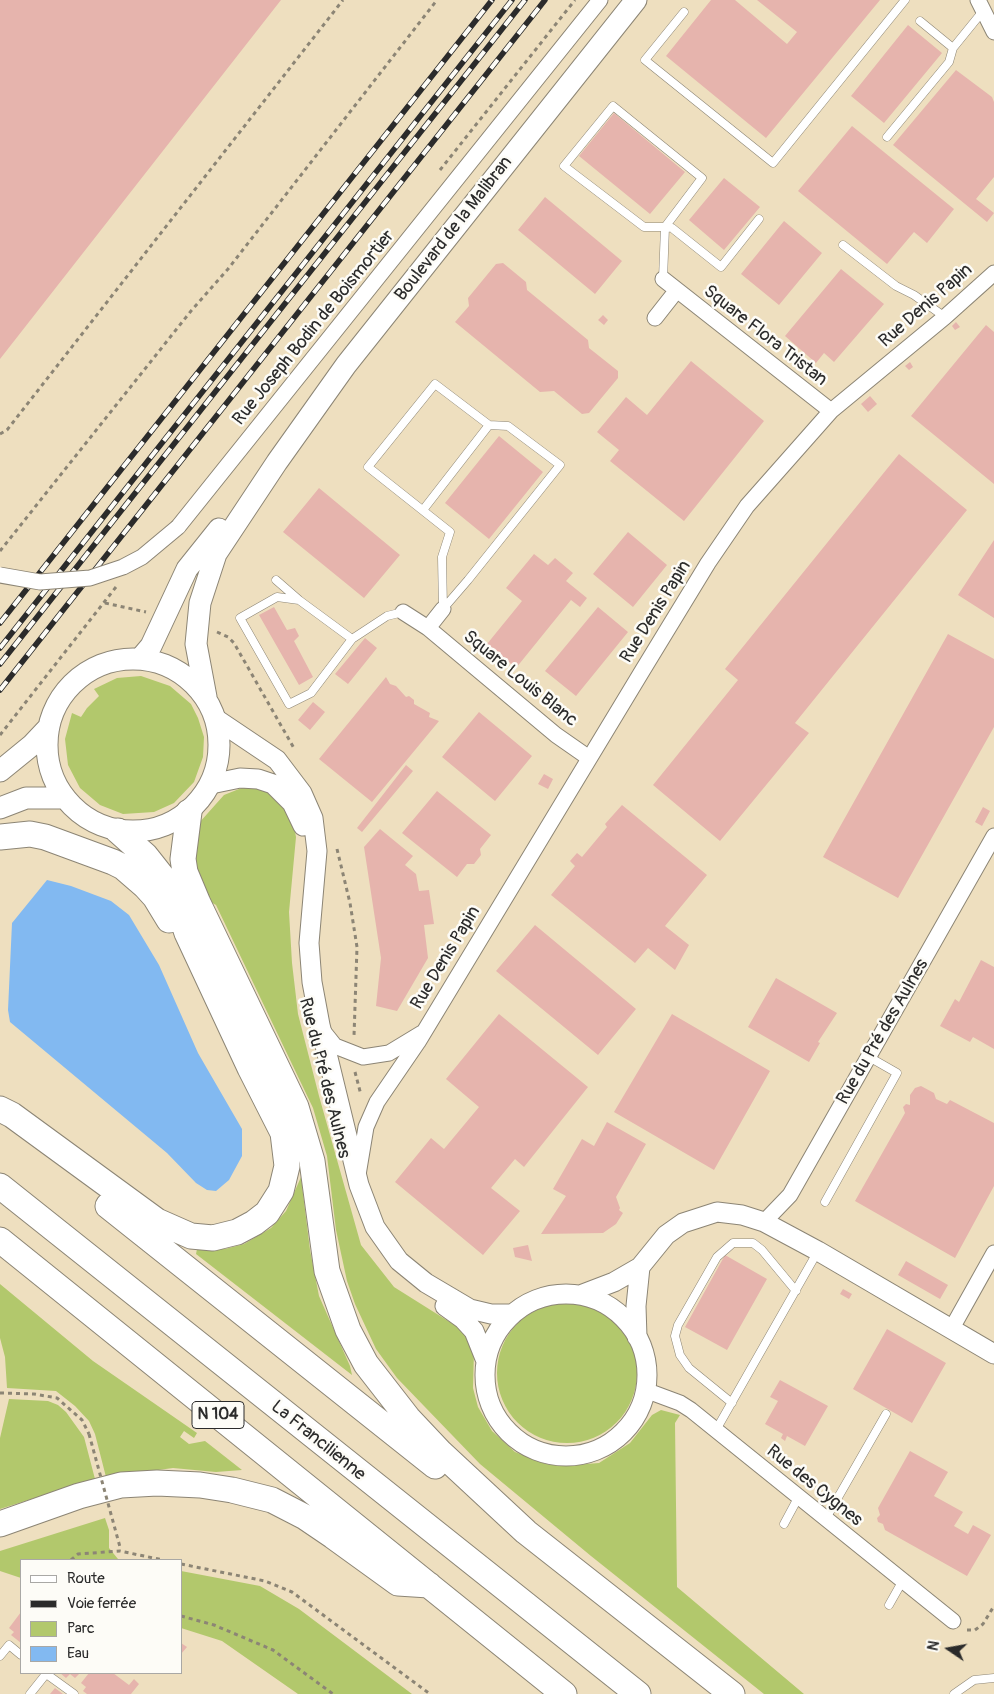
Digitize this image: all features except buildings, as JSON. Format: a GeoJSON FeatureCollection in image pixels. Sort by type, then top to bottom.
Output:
{"type":"FeatureCollection","features":[{"type":"Feature","properties":{"kind":"highway"},"geometry":{"type":"LineString","coordinates":[[189,812],[183,858],[185,872],[299,1115],[312,1160],[328,1271],[348,1330],[366,1364],[408,1418],[441,1453],[526,1532],[732,1694]]}},
{"type":"Feature","properties":{"kind":"highway"},"geometry":{"type":"LineString","coordinates":[[0,1109],[12,1115],[144,1212],[176,1231],[205,1238],[229,1235],[254,1223],[267,1212],[281,1191],[286,1174],[287,1156],[283,1133],[250,1068],[187,933],[177,903],[164,879],[146,855],[118,831]]}},
{"type":"Feature","properties":{"kind":"highway"},"geometry":{"type":"LineString","coordinates":[[0,837],[22,834],[45,837],[123,867],[155,896],[172,924],[187,933]]}},
{"type":"Feature","properties":{"kind":"highway"},"geometry":{"type":"LineString","coordinates":[[0,1116],[9,1127],[482,1503],[526,1532]]}},
{"type":"Feature","properties":{"kind":"highway","name":"La Francilienne"},"geometry":{"type":"LineString","coordinates":[[0,1186],[638,1694]]}},
{"type":"Feature","properties":{"kind":"highway","name":"N 104"},"geometry":{"type":"LineString","coordinates":[[0,1240],[564,1694]]}},
{"type":"Feature","properties":{"kind":"highway"},"geometry":{"type":"LineString","coordinates":[[0,1524],[79,1496],[121,1485],[157,1483],[208,1486],[272,1500],[305,1517],[398,1583],[429,1585]]}},
{"type":"Feature","properties":{"kind":"main road","name":"Boulevard de la Malibran"},"geometry":{"type":"LineString","coordinates":[[206,698],[196,644],[200,603],[208,572],[216,554],[277,462],[346,365],[636,0]]}},
{"type":"Feature","properties":{"kind":"main road","name":"Boulevard de la Malibran"},"geometry":{"type":"LineString","coordinates":[[140,659],[151,646],[191,564],[277,462]]}},
{"type":"Feature","properties":{"kind":"main road"},"geometry":{"type":"LineString","coordinates":[[140,659],[171,667],[184,675],[206,698],[216,719],[220,752],[211,784],[202,799],[189,812],[173,822],[156,829],[137,832],[118,831],[88,819],[64,798],[56,785],[48,756],[49,727],[61,698],[82,676],[109,662],[140,659]]}},
{"type":"Feature","properties":{"kind":"main road"},"geometry":{"type":"LineString","coordinates":[[0,771],[32,745],[49,727]]}},
{"type":"Feature","properties":{"kind":"main road"},"geometry":{"type":"LineString","coordinates":[[0,808],[26,798],[64,798]]}},
{"type":"Feature","properties":{"kind":"street","name":"Rue Joseph Bodin de Boismortier"},"geometry":{"type":"LineString","coordinates":[[0,575],[40,582],[90,578],[114,570],[142,557],[178,527],[600,0]]}},
{"type":"Feature","properties":{"kind":"street"},"geometry":{"type":"LineString","coordinates":[[981,5],[994,32]]}},
{"type":"Feature","properties":{"kind":"street","name":"Rue Denis Papin"},"geometry":{"type":"LineString","coordinates":[[358,1176],[362,1144],[372,1112],[425,1030],[708,563],[741,514],[831,411],[945,318],[994,273]]}},
{"type":"Feature","properties":{"kind":"street","name":"Square Flora Tristan"},"geometry":{"type":"LineString","coordinates":[[663,279],[831,411]]}},
{"type":"Feature","properties":{"kind":"street","name":"Square Flora Tristan"},"geometry":{"type":"LineString","coordinates":[[655,318],[676,290]]}},
{"type":"Feature","properties":{"kind":"street"},"geometry":{"type":"LineString","coordinates":[[428,628],[443,609]]}},
{"type":"Feature","properties":{"kind":"street","name":"Square Louis Blanc"},"geometry":{"type":"LineString","coordinates":[[403,612],[428,628],[556,735],[589,758]]}},
{"type":"Feature","properties":{"kind":"street","name":"Rue du Pré des Aulnes"},"geometry":{"type":"LineString","coordinates":[[216,719],[277,760],[298,787],[313,818],[317,851],[310,943],[312,982],[320,1026],[369,1214],[390,1250],[426,1283],[458,1303],[491,1314],[512,1314]]}},
{"type":"Feature","properties":{"kind":"street","name":"Rue du Pré des Aulnes"},"geometry":{"type":"LineString","coordinates":[[211,784],[240,778],[264,780],[279,788],[297,811],[305,839],[300,938],[306,1012],[316,1059],[361,1221],[376,1248],[405,1280],[458,1315],[469,1325],[474,1331],[486,1361]]}},
{"type":"Feature","properties":{"kind":"street","name":"Rue du Pré des Aulnes"},"geometry":{"type":"LineString","coordinates":[[764,1222],[790,1195],[992,846]]}},
{"type":"Feature","properties":{"kind":"street","name":"Rue Denis Papin"},"geometry":{"type":"LineString","coordinates":[[320,1026],[335,1046],[363,1056],[389,1053],[425,1030]]}},
{"type":"Feature","properties":{"kind":"street"},"geometry":{"type":"LineString","coordinates":[[580,1295],[614,1282],[640,1267],[666,1235],[683,1223],[717,1212],[742,1215],[764,1222],[818,1251],[994,1354]]}},
{"type":"Feature","properties":{"kind":"street"},"geometry":{"type":"LineString","coordinates":[[952,1328],[994,1253]]}},
{"type":"Feature","properties":{"kind":"street"},"geometry":{"type":"LineString","coordinates":[[637,1337],[636,1306],[640,1267]]}},
{"type":"Feature","properties":{"kind":"street"},"geometry":{"type":"LineString","coordinates":[[555,1294],[580,1295],[592,1298],[616,1311],[637,1337],[646,1367],[645,1390],[633,1419],[611,1442],[582,1454],[551,1454],[522,1443],[500,1421],[487,1393],[486,1361],[495,1335],[512,1314],[534,1300],[544,1297],[555,1294]]}},
{"type":"Feature","properties":{"kind":"street","name":"Rue des Cygnes"},"geometry":{"type":"LineString","coordinates":[[645,1390],[680,1403],[716,1430],[953,1622]]}},
{"type":"Feature","properties":{"kind":"lane"},"geometry":{"type":"LineString","coordinates":[[684,12],[645,60],[773,162],[905,0]]}},
{"type":"Feature","properties":{"kind":"lane"},"geometry":{"type":"LineString","coordinates":[[887,137],[949,62],[953,48],[981,5]]}},
{"type":"Feature","properties":{"kind":"lane"},"geometry":{"type":"LineString","coordinates":[[920,21],[953,48]]}},
{"type":"Feature","properties":{"kind":"lane"},"geometry":{"type":"LineString","coordinates":[[663,279],[665,227],[702,178],[613,106],[564,166],[644,227],[665,227],[672,228],[721,268],[759,219]]}},
{"type":"Feature","properties":{"kind":"lane"},"geometry":{"type":"LineString","coordinates":[[842,245],[896,286],[914,295],[945,318]]}},
{"type":"Feature","properties":{"kind":"lane"},"geometry":{"type":"LineString","coordinates":[[435,384],[490,425],[508,426],[560,465],[443,609],[442,557],[450,532],[368,467],[435,384]]}},
{"type":"Feature","properties":{"kind":"lane"},"geometry":{"type":"LineString","coordinates":[[423,510],[490,425]]}},
{"type":"Feature","properties":{"kind":"lane"},"geometry":{"type":"LineString","coordinates":[[276,580],[299,600],[352,639]]}},
{"type":"Feature","properties":{"kind":"lane"},"geometry":{"type":"LineString","coordinates":[[299,600],[277,597],[240,618],[289,704],[311,693],[352,639],[387,616],[403,612]]}},
{"type":"Feature","properties":{"kind":"lane"},"geometry":{"type":"LineString","coordinates":[[825,1202],[897,1073],[869,1057]]}},
{"type":"Feature","properties":{"kind":"lane"},"geometry":{"type":"LineString","coordinates":[[732,1403],[689,1368],[680,1355],[675,1336],[678,1325],[692,1299],[717,1257],[734,1243],[742,1242],[753,1243],[762,1250],[796,1291]]}},
{"type":"Feature","properties":{"kind":"lane"},"geometry":{"type":"LineString","coordinates":[[716,1430],[818,1251]]}},
{"type":"Feature","properties":{"kind":"lane"},"geometry":{"type":"LineString","coordinates":[[825,1520],[886,1414]]}},
{"type":"Feature","properties":{"kind":"lane"},"geometry":{"type":"LineString","coordinates":[[784,1524],[798,1498]]}},
{"type":"Feature","properties":{"kind":"lane"},"geometry":{"type":"LineString","coordinates":[[889,1605],[902,1582]]}},
{"type":"Feature","properties":{"kind":"lane"},"geometry":{"type":"LineString","coordinates":[[0,1656],[8,1645],[20,1654]]}},
{"type":"Feature","properties":{"kind":"lane"},"geometry":{"type":"LineString","coordinates":[[30,1694],[45,1674]]}},
{"type":"Feature","properties":{"kind":"lane"},"geometry":{"type":"LineString","coordinates":[[47,1674],[74,1694]]}},
{"type":"Feature","properties":{"kind":"lane"},"geometry":{"type":"LineString","coordinates":[[954,1694],[974,1680],[994,1678]]}},
{"type":"Feature","properties":{"kind":"path"},"geometry":{"type":"LineString","coordinates":[[0,434],[13,422],[343,0]]}},
{"type":"Feature","properties":{"kind":"path"},"geometry":{"type":"LineString","coordinates":[[0,551],[191,311],[228,269],[437,0]]}},
{"type":"Feature","properties":{"kind":"path"},"geometry":{"type":"LineString","coordinates":[[0,1393],[48,1395],[63,1402],[82,1420],[89,1434],[120,1549]]}},
{"type":"Feature","properties":{"kind":"path"},"geometry":{"type":"LineString","coordinates":[[72,1559],[78,1554],[120,1549],[159,1559]]}},
{"type":"Feature","properties":{"kind":"path"},"geometry":{"type":"LineString","coordinates":[[182,1564],[265,1581],[292,1592],[430,1694]]}},
{"type":"Feature","properties":{"kind":"path"},"geometry":{"type":"LineString","coordinates":[[953,1622],[966,1630],[975,1630],[983,1624],[994,1606]]}},
{"type":"Feature","properties":{"kind":"path"},"geometry":{"type":"LineString","coordinates":[[182,1616],[214,1625],[273,1650],[333,1694]]}},
{"type":"Feature","properties":{"kind":"green space"},"geometry":{"type":"Polygon","coordinates":[[[141,676],[170,686],[191,704],[204,737],[203,757],[194,782],[174,803],[154,812],[123,814],[100,805],[80,788],[68,765],[65,739],[72,713],[81,717],[99,696],[94,689],[117,678],[141,676]]]}},
{"type":"Feature","properties":{"kind":"green space"},"geometry":{"type":"Polygon","coordinates":[[[244,787],[265,790],[285,807],[293,821],[296,837],[289,912],[298,1014],[361,1245],[394,1287],[464,1331],[474,1351],[473,1388],[478,1407],[492,1431],[515,1452],[546,1464],[562,1466],[599,1463],[630,1443],[652,1415],[661,1410],[680,1415],[675,1423],[677,1587],[804,1694],[764,1694],[591,1556],[480,1464],[397,1378],[376,1349],[355,1304],[347,1281],[336,1230],[327,1156],[313,1108],[216,905],[209,901],[190,852],[199,823],[224,795],[244,787]]]}},
{"type":"Feature","properties":{"kind":"green space"},"geometry":{"type":"Polygon","coordinates":[[[301,1177],[310,1250],[319,1296],[350,1366],[352,1375],[196,1254],[197,1249],[225,1249],[244,1244],[271,1228],[286,1211],[301,1177]]]}},
{"type":"Feature","properties":{"kind":"green space"},"geometry":{"type":"Polygon","coordinates":[[[0,1284],[93,1361],[197,1433],[194,1438],[184,1431],[180,1437],[189,1444],[205,1441],[242,1470],[216,1472],[173,1468],[106,1477],[95,1434],[89,1421],[75,1406],[56,1391],[7,1388],[5,1357],[0,1338],[0,1284]]]}},
{"type":"Feature","properties":{"kind":"green space"},"geometry":{"type":"Polygon","coordinates":[[[567,1303],[581,1304],[594,1308],[617,1323],[632,1346],[636,1359],[636,1387],[632,1400],[617,1423],[594,1438],[581,1442],[567,1443],[553,1442],[540,1438],[517,1423],[502,1400],[498,1387],[497,1373],[498,1359],[502,1346],[517,1323],[540,1308],[553,1304],[567,1303]]]}},
{"type":"Feature","properties":{"kind":"green space"},"geometry":{"type":"Polygon","coordinates":[[[9,1399],[48,1401],[58,1405],[66,1412],[84,1437],[95,1479],[0,1509],[0,1438],[9,1399]]]}},
{"type":"Feature","properties":{"kind":"green space"},"geometry":{"type":"Polygon","coordinates":[[[105,1518],[109,1530],[109,1548],[118,1559],[20,1559],[20,1578],[0,1571],[0,1551],[105,1518]]]}},
{"type":"Feature","properties":{"kind":"green space"},"geometry":{"type":"Polygon","coordinates":[[[182,1571],[260,1586],[299,1609],[412,1694],[298,1694],[222,1641],[182,1628],[182,1571]]]}},
{"type":"Feature","properties":{"kind":"water"},"geometry":{"type":"Polygon","coordinates":[[[47,880],[71,886],[111,901],[129,915],[159,965],[198,1053],[242,1129],[242,1156],[229,1180],[216,1191],[207,1190],[196,1183],[167,1153],[10,1022],[8,1010],[12,923],[47,880]]]}},
{"type":"Feature","properties":{"kind":"railway"},"geometry":{"type":"LineString","coordinates":[[0,623],[492,0]]}},
{"type":"Feature","properties":{"kind":"railway"},"geometry":{"type":"LineString","coordinates":[[0,648],[512,0]]}},
{"type":"Feature","properties":{"kind":"railway"},"geometry":{"type":"LineString","coordinates":[[0,664],[525,0]]}},
{"type":"Feature","properties":{"kind":"railway"},"geometry":{"type":"LineString","coordinates":[[0,690],[545,0]]}}]}
